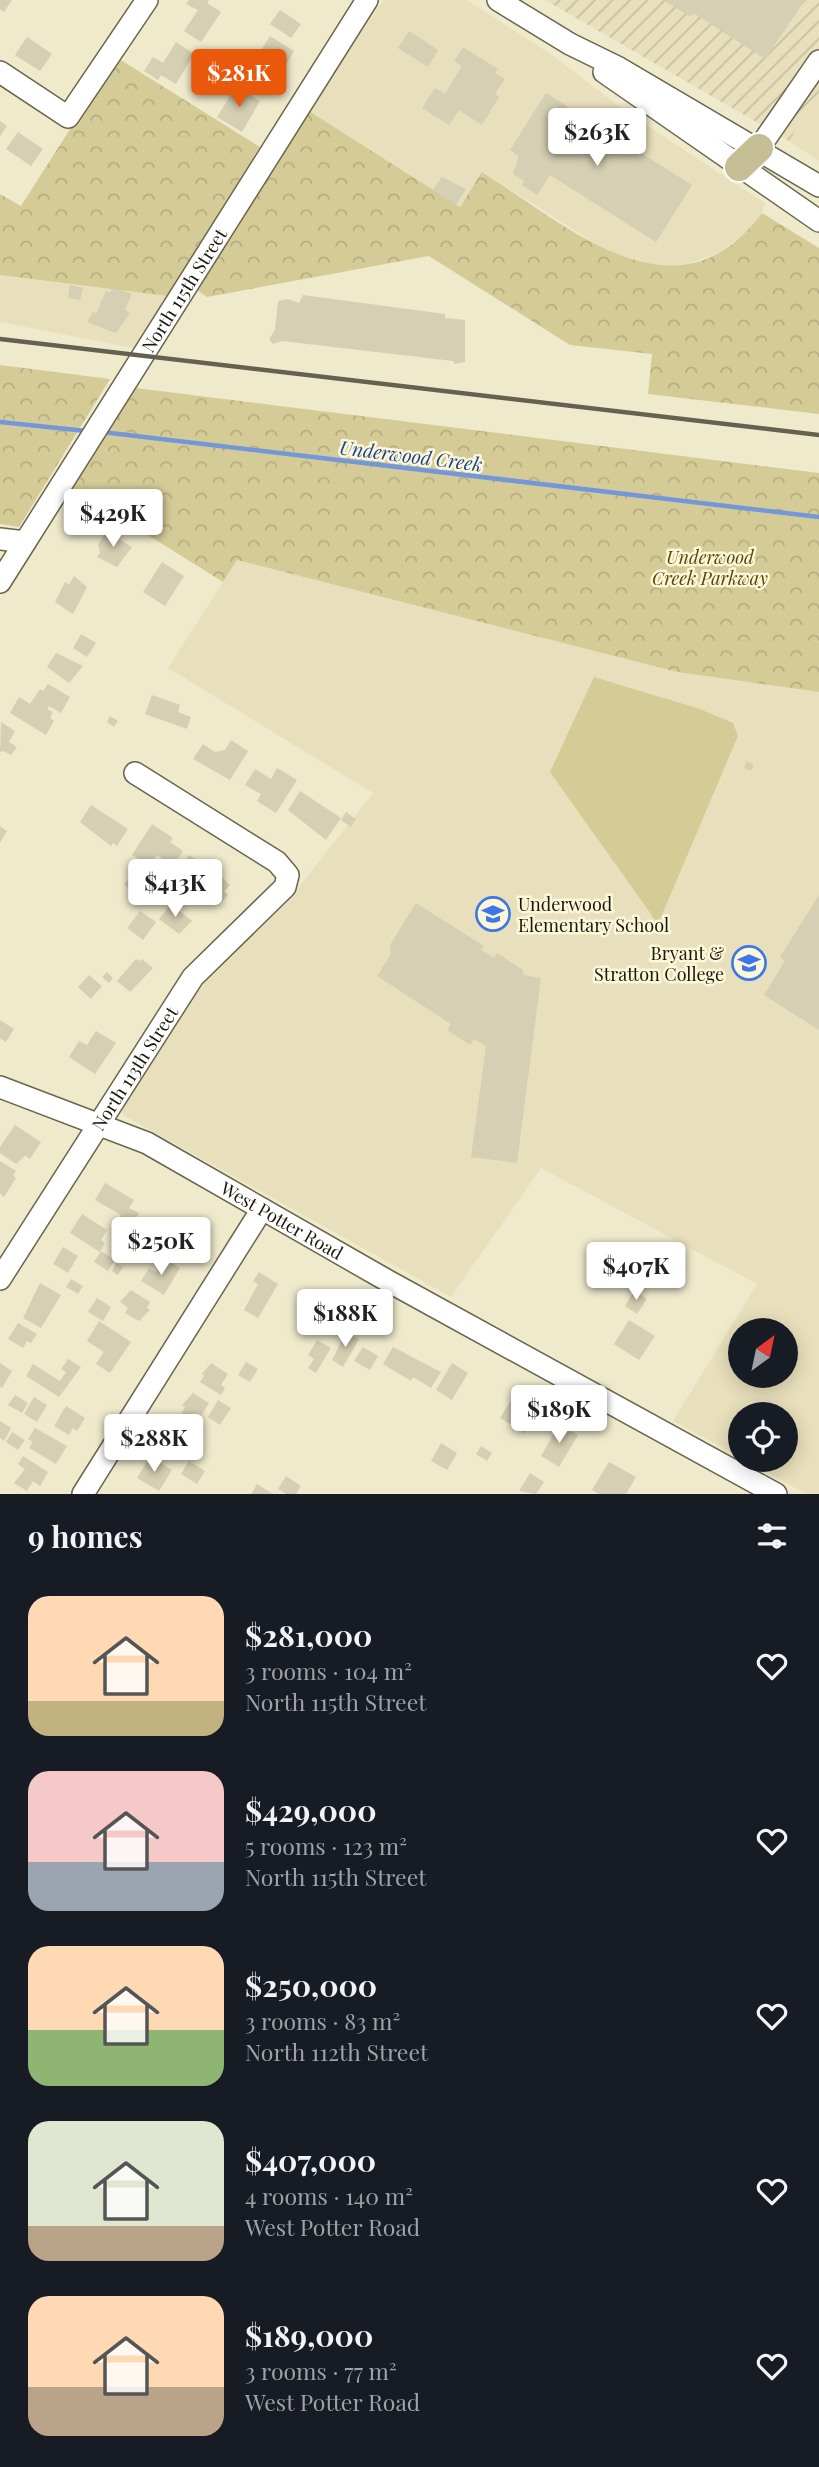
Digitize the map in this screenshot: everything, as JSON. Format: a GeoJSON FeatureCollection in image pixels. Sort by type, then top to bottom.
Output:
{"type":"FeatureCollection","features":[{"type":"Feature","properties":{"kind":"main road"},"geometry":{"type":"LineString","coordinates":[[739,167],[759,148]]}},
{"type":"Feature","properties":{"kind":"street"},"geometry":{"type":"LineString","coordinates":[[0,72],[68,117],[147,0]]}},
{"type":"Feature","properties":{"kind":"street","name":"North 115th Street"},"geometry":{"type":"LineString","coordinates":[[0,582],[367,0]]}},
{"type":"Feature","properties":{"kind":"street"},"geometry":{"type":"LineString","coordinates":[[498,0],[570,44],[619,68],[759,148],[819,186]]}},
{"type":"Feature","properties":{"kind":"street"},"geometry":{"type":"LineString","coordinates":[[570,44],[608,76],[819,221]]}},
{"type":"Feature","properties":{"kind":"street"},"geometry":{"type":"LineString","coordinates":[[759,148],[819,61]]}},
{"type":"Feature","properties":{"kind":"street"},"geometry":{"type":"LineString","coordinates":[[0,539],[25,542]]}},
{"type":"Feature","properties":{"kind":"street","name":"North 113th Street"},"geometry":{"type":"LineString","coordinates":[[0,1279],[193,977],[285,887],[288,875],[277,862],[135,773]]}},
{"type":"Feature","properties":{"kind":"street","name":"West Potter Road"},"geometry":{"type":"LineString","coordinates":[[0,1087],[98,1122],[147,1143],[388,1281],[776,1494]]}},
{"type":"Feature","properties":{"kind":"street"},"geometry":{"type":"LineString","coordinates":[[83,1494],[262,1209]]}},
{"type":"Feature","properties":{"kind":"shaded area"},"geometry":{"type":"Polygon","coordinates":[[[383,0],[467,0],[552,55],[628,113],[765,203],[762,213],[746,233],[720,252],[687,264],[659,266],[628,260],[607,251],[483,172],[460,207],[309,111],[383,0]]]}},
{"type":"Feature","properties":{"kind":"shaded area"},"geometry":{"type":"Polygon","coordinates":[[[545,0],[819,0],[819,93],[789,141],[545,0]]]}},
{"type":"Feature","properties":{"kind":"shaded area"},"geometry":{"type":"Polygon","coordinates":[[[819,93],[819,161],[789,141],[819,93]]]}},
{"type":"Feature","properties":{"kind":"shaded area"},"geometry":{"type":"Polygon","coordinates":[[[0,275],[167,296],[133,348],[0,322],[0,275]]]}},
{"type":"Feature","properties":{"kind":"shaded area","name":"Underwood Elementary School"},"geometry":{"type":"Polygon","coordinates":[[[237,560],[677,672],[819,692],[819,1494],[806,1494],[767,1472],[798,1472],[798,1402],[728,1402],[728,1451],[673,1421],[728,1331],[728,1388],[798,1388],[798,1318],[736,1318],[757,1284],[541,1168],[451,1297],[123,1115],[121,1107],[211,972],[295,892],[373,793],[168,668],[237,560]]]}},
{"type":"Feature","properties":{"kind":"green space"},"geometry":{"type":"Polygon","coordinates":[[[116,57],[260,147],[167,296],[0,275],[0,194],[21,206],[116,57]]]}},
{"type":"Feature","properties":{"kind":"green space"},"geometry":{"type":"Polygon","coordinates":[[[309,111],[460,207],[482,172],[586,239],[622,256],[659,265],[694,263],[729,246],[762,213],[819,248],[819,414],[648,394],[652,354],[570,345],[429,256],[207,297],[197,290],[309,111]]]}},
{"type":"Feature","properties":{"kind":"green space"},"geometry":{"type":"Polygon","coordinates":[[[0,365],[110,379],[19,527],[0,524],[0,365]]]}},
{"type":"Feature","properties":{"kind":"green space","name":"Underwood Creek Parkway"},"geometry":{"type":"Polygon","coordinates":[[[136,388],[819,473],[819,692],[677,672],[237,560],[223,582],[73,488],[136,388]]]}},
{"type":"Feature","properties":{"kind":"green space"},"geometry":{"type":"Polygon","coordinates":[[[594,677],[700,709],[733,723],[738,736],[658,924],[550,772],[594,677]]]}},
{"type":"Feature","properties":{"kind":"building"},"geometry":{"type":"Polygon","coordinates":[[[0,0],[12,0],[4,12],[0,9],[0,0]]]}},
{"type":"Feature","properties":{"kind":"building"},"geometry":{"type":"Polygon","coordinates":[[[189,0],[209,0],[207,3],[221,12],[201,42],[184,31],[198,10],[186,4],[189,0]]]}},
{"type":"Feature","properties":{"kind":"building"},"geometry":{"type":"Polygon","coordinates":[[[663,0],[805,0],[765,59],[695,14],[689,16],[663,0]]]}},
{"type":"Feature","properties":{"kind":"building"},"geometry":{"type":"Polygon","coordinates":[[[280,10],[301,24],[291,38],[270,24],[280,10]]]}},
{"type":"Feature","properties":{"kind":"building"},"geometry":{"type":"Polygon","coordinates":[[[409,31],[438,50],[428,67],[398,48],[409,31]]]}},
{"type":"Feature","properties":{"kind":"building"},"geometry":{"type":"Polygon","coordinates":[[[270,36],[294,51],[276,81],[251,66],[270,36]]]}},
{"type":"Feature","properties":{"kind":"building"},"geometry":{"type":"Polygon","coordinates":[[[27,37],[52,54],[40,71],[15,55],[27,37]]]}},
{"type":"Feature","properties":{"kind":"building"},"geometry":{"type":"Polygon","coordinates":[[[176,42],[194,54],[176,84],[161,75],[158,80],[144,71],[153,57],[163,63],[176,42]]]}},
{"type":"Feature","properties":{"kind":"building"},"geometry":{"type":"Polygon","coordinates":[[[463,47],[498,69],[495,73],[505,79],[495,94],[499,97],[482,125],[459,110],[449,125],[422,108],[435,88],[445,94],[462,66],[454,61],[463,47]]]}},
{"type":"Feature","properties":{"kind":"building"},"geometry":{"type":"Polygon","coordinates":[[[236,86],[260,101],[242,132],[217,117],[236,86]]]}},
{"type":"Feature","properties":{"kind":"building"},"geometry":{"type":"Polygon","coordinates":[[[546,93],[692,185],[656,242],[550,175],[537,195],[522,185],[524,181],[513,174],[519,156],[510,150],[546,93]]]}},
{"type":"Feature","properties":{"kind":"building"},"geometry":{"type":"Polygon","coordinates":[[[0,121],[7,126],[0,136],[0,121]]]}},
{"type":"Feature","properties":{"kind":"building"},"geometry":{"type":"Polygon","coordinates":[[[18,132],[43,149],[31,166],[6,149],[18,132]]]}},
{"type":"Feature","properties":{"kind":"building"},"geometry":{"type":"Polygon","coordinates":[[[442,177],[466,189],[456,205],[433,190],[442,177]]]}},
{"type":"Feature","properties":{"kind":"building"},"geometry":{"type":"Polygon","coordinates":[[[70,285],[83,288],[80,300],[68,298],[70,285]]]}},
{"type":"Feature","properties":{"kind":"building"},"geometry":{"type":"Polygon","coordinates":[[[112,287],[132,294],[125,310],[130,313],[116,333],[87,322],[93,312],[96,314],[106,291],[110,293],[112,287]]]}},
{"type":"Feature","properties":{"kind":"building"},"geometry":{"type":"Polygon","coordinates":[[[303,295],[445,314],[445,318],[465,320],[465,362],[455,364],[453,361],[282,341],[273,344],[269,339],[275,330],[278,301],[288,299],[299,303],[303,295]]]}},
{"type":"Feature","properties":{"kind":"building"},"geometry":{"type":"Polygon","coordinates":[[[106,531],[132,547],[117,567],[97,557],[100,553],[98,545],[106,531]]]}},
{"type":"Feature","properties":{"kind":"building"},"geometry":{"type":"Polygon","coordinates":[[[162,562],[184,576],[165,606],[143,592],[162,562]]]}},
{"type":"Feature","properties":{"kind":"building"},"geometry":{"type":"Polygon","coordinates":[[[74,576],[87,587],[73,614],[55,602],[65,582],[69,585],[74,576]]]}},
{"type":"Feature","properties":{"kind":"building"},"geometry":{"type":"Polygon","coordinates":[[[81,634],[96,643],[87,657],[73,648],[81,634]]]}},
{"type":"Feature","properties":{"kind":"building"},"geometry":{"type":"Polygon","coordinates":[[[56,653],[83,666],[69,683],[47,667],[56,653]]]}},
{"type":"Feature","properties":{"kind":"building"},"geometry":{"type":"Polygon","coordinates":[[[48,684],[70,697],[61,713],[49,706],[47,709],[53,712],[50,718],[54,721],[46,735],[10,713],[19,697],[30,704],[40,689],[43,691],[48,684]]]}},
{"type":"Feature","properties":{"kind":"building"},"geometry":{"type":"Polygon","coordinates":[[[152,695],[180,705],[178,712],[191,717],[187,729],[145,714],[152,695]]]}},
{"type":"Feature","properties":{"kind":"building"},"geometry":{"type":"Polygon","coordinates":[[[110,716],[118,721],[114,727],[107,722],[110,716]]]}},
{"type":"Feature","properties":{"kind":"building"},"geometry":{"type":"Polygon","coordinates":[[[1,722],[15,731],[9,742],[17,747],[11,755],[0,752],[1,722]]]}},
{"type":"Feature","properties":{"kind":"building"},"geometry":{"type":"Polygon","coordinates":[[[231,740],[248,751],[230,780],[193,759],[203,744],[215,752],[225,750],[231,740]]]}},
{"type":"Feature","properties":{"kind":"building"},"geometry":{"type":"Polygon","coordinates":[[[747,761],[754,765],[751,771],[744,768],[747,761]]]}},
{"type":"Feature","properties":{"kind":"building"},"geometry":{"type":"Polygon","coordinates":[[[277,768],[297,780],[276,813],[257,801],[261,794],[245,785],[255,769],[271,779],[277,768]]]}},
{"type":"Feature","properties":{"kind":"building"},"geometry":{"type":"Polygon","coordinates":[[[300,791],[341,818],[326,840],[288,810],[300,791]]]}},
{"type":"Feature","properties":{"kind":"building"},"geometry":{"type":"Polygon","coordinates":[[[91,805],[128,829],[117,846],[113,843],[111,846],[80,822],[91,805]]]}},
{"type":"Feature","properties":{"kind":"building"},"geometry":{"type":"Polygon","coordinates":[[[346,812],[356,819],[351,827],[341,820],[346,812]]]}},
{"type":"Feature","properties":{"kind":"building"},"geometry":{"type":"Polygon","coordinates":[[[152,824],[173,838],[170,842],[183,851],[173,866],[157,855],[149,866],[132,855],[152,824]]]}},
{"type":"Feature","properties":{"kind":"building"},"geometry":{"type":"Polygon","coordinates":[[[0,826],[7,831],[0,843],[0,826]]]}},
{"type":"Feature","properties":{"kind":"building"},"geometry":{"type":"Polygon","coordinates":[[[189,855],[204,865],[195,879],[179,868],[189,855]]]}},
{"type":"Feature","properties":{"kind":"building"},"geometry":{"type":"Polygon","coordinates":[[[215,870],[230,885],[224,891],[228,895],[218,906],[214,902],[210,906],[195,892],[215,870]]]}},
{"type":"Feature","properties":{"kind":"building"},"geometry":{"type":"Polygon","coordinates":[[[129,879],[137,887],[132,892],[124,884],[129,879]]]}},
{"type":"Feature","properties":{"kind":"building"},"geometry":{"type":"Polygon","coordinates":[[[819,895],[819,1030],[764,995],[785,961],[780,957],[819,895]]]}},
{"type":"Feature","properties":{"kind":"building"},"geometry":{"type":"Polygon","coordinates":[[[416,903],[484,946],[481,950],[494,958],[497,953],[523,970],[523,975],[541,978],[517,1163],[471,1157],[486,1046],[474,1039],[470,1045],[447,1030],[451,1024],[377,976],[391,954],[390,945],[416,903]]]}},
{"type":"Feature","properties":{"kind":"building"},"geometry":{"type":"Polygon","coordinates":[[[171,904],[192,921],[179,934],[159,919],[171,904]]]}},
{"type":"Feature","properties":{"kind":"building"},"geometry":{"type":"Polygon","coordinates":[[[140,911],[156,922],[143,940],[127,928],[140,911]]]}},
{"type":"Feature","properties":{"kind":"building"},"geometry":{"type":"Polygon","coordinates":[[[136,959],[142,959],[153,968],[130,992],[117,981],[136,959]]]}},
{"type":"Feature","properties":{"kind":"building"},"geometry":{"type":"Polygon","coordinates":[[[107,972],[113,978],[109,983],[102,977],[107,972]]]}},
{"type":"Feature","properties":{"kind":"building"},"geometry":{"type":"Polygon","coordinates":[[[89,975],[102,986],[91,999],[78,987],[89,975]]]}},
{"type":"Feature","properties":{"kind":"building"},"geometry":{"type":"Polygon","coordinates":[[[0,1020],[14,1029],[6,1042],[0,1038],[0,1020]]]}},
{"type":"Feature","properties":{"kind":"building"},"geometry":{"type":"Polygon","coordinates":[[[96,1031],[116,1043],[95,1074],[69,1057],[79,1041],[87,1045],[96,1031]]]}},
{"type":"Feature","properties":{"kind":"building"},"geometry":{"type":"Polygon","coordinates":[[[15,1125],[41,1142],[30,1159],[25,1156],[16,1164],[0,1153],[0,1147],[15,1125]]]}},
{"type":"Feature","properties":{"kind":"building"},"geometry":{"type":"Polygon","coordinates":[[[0,1161],[16,1171],[13,1175],[16,1178],[4,1197],[0,1194],[0,1161]]]}},
{"type":"Feature","properties":{"kind":"building"},"geometry":{"type":"Polygon","coordinates":[[[105,1183],[134,1200],[129,1208],[139,1213],[130,1228],[118,1220],[121,1215],[95,1200],[105,1183]]]}},
{"type":"Feature","properties":{"kind":"building"},"geometry":{"type":"Polygon","coordinates":[[[82,1214],[107,1230],[101,1240],[105,1243],[100,1252],[70,1233],[82,1214]]]}},
{"type":"Feature","properties":{"kind":"building"},"geometry":{"type":"Polygon","coordinates":[[[168,1219],[192,1233],[188,1240],[200,1247],[195,1256],[159,1234],[168,1219]]]}},
{"type":"Feature","properties":{"kind":"building"},"geometry":{"type":"Polygon","coordinates":[[[143,1224],[151,1229],[148,1234],[140,1229],[143,1224]]]}},
{"type":"Feature","properties":{"kind":"building"},"geometry":{"type":"Polygon","coordinates":[[[63,1247],[78,1256],[68,1273],[53,1264],[63,1247]]]}},
{"type":"Feature","properties":{"kind":"building"},"geometry":{"type":"Polygon","coordinates":[[[101,1251],[115,1260],[108,1271],[94,1262],[101,1251]]]}},
{"type":"Feature","properties":{"kind":"building"},"geometry":{"type":"Polygon","coordinates":[[[164,1258],[180,1268],[164,1295],[141,1281],[149,1268],[156,1272],[164,1258]]]}},
{"type":"Feature","properties":{"kind":"building"},"geometry":{"type":"Polygon","coordinates":[[[116,1263],[123,1267],[118,1275],[112,1271],[116,1263]]]}},
{"type":"Feature","properties":{"kind":"building"},"geometry":{"type":"Polygon","coordinates":[[[259,1272],[278,1284],[258,1318],[244,1310],[258,1284],[253,1281],[259,1272]]]}},
{"type":"Feature","properties":{"kind":"building"},"geometry":{"type":"Polygon","coordinates":[[[71,1279],[83,1286],[78,1294],[66,1287],[71,1279]]]}},
{"type":"Feature","properties":{"kind":"building"},"geometry":{"type":"Polygon","coordinates":[[[40,1283],[61,1295],[41,1328],[23,1318],[40,1283]]]}},
{"type":"Feature","properties":{"kind":"building"},"geometry":{"type":"Polygon","coordinates":[[[131,1290],[150,1302],[147,1308],[150,1310],[139,1321],[125,1313],[128,1308],[120,1302],[131,1290]]]}},
{"type":"Feature","properties":{"kind":"building"},"geometry":{"type":"Polygon","coordinates":[[[634,1291],[647,1299],[637,1314],[625,1306],[634,1291]]]}},
{"type":"Feature","properties":{"kind":"building"},"geometry":{"type":"Polygon","coordinates":[[[97,1298],[111,1307],[103,1321],[88,1312],[97,1298]]]}},
{"type":"Feature","properties":{"kind":"building"},"geometry":{"type":"Polygon","coordinates":[[[316,1304],[326,1310],[322,1320],[329,1323],[323,1333],[302,1321],[310,1307],[314,1309],[316,1304]]]}},
{"type":"Feature","properties":{"kind":"building"},"geometry":{"type":"Polygon","coordinates":[[[629,1320],[655,1336],[639,1360],[614,1344],[629,1320]]]}},
{"type":"Feature","properties":{"kind":"building"},"geometry":{"type":"Polygon","coordinates":[[[99,1321],[131,1342],[110,1373],[96,1364],[104,1352],[87,1341],[99,1321]]]}},
{"type":"Feature","properties":{"kind":"building"},"geometry":{"type":"Polygon","coordinates":[[[18,1323],[37,1334],[31,1343],[27,1341],[23,1348],[8,1339],[18,1323]]]}},
{"type":"Feature","properties":{"kind":"building"},"geometry":{"type":"Polygon","coordinates":[[[346,1332],[359,1339],[343,1367],[332,1360],[346,1332]]]}},
{"type":"Feature","properties":{"kind":"building"},"geometry":{"type":"Polygon","coordinates":[[[317,1340],[331,1348],[316,1373],[308,1368],[314,1359],[308,1355],[317,1340]]]}},
{"type":"Feature","properties":{"kind":"building"},"geometry":{"type":"Polygon","coordinates":[[[363,1347],[378,1356],[370,1370],[354,1361],[363,1347]]]}},
{"type":"Feature","properties":{"kind":"building"},"geometry":{"type":"Polygon","coordinates":[[[393,1347],[441,1372],[431,1388],[413,1377],[411,1381],[383,1364],[393,1347]]]}},
{"type":"Feature","properties":{"kind":"building"},"geometry":{"type":"Polygon","coordinates":[[[68,1359],[81,1367],[59,1397],[26,1376],[33,1364],[60,1381],[66,1372],[61,1369],[68,1359]]]}},
{"type":"Feature","properties":{"kind":"building"},"geometry":{"type":"Polygon","coordinates":[[[246,1362],[258,1369],[250,1382],[238,1375],[246,1362]]]}},
{"type":"Feature","properties":{"kind":"building"},"geometry":{"type":"Polygon","coordinates":[[[0,1363],[12,1371],[2,1388],[0,1387],[0,1363]]]}},
{"type":"Feature","properties":{"kind":"building"},"geometry":{"type":"Polygon","coordinates":[[[211,1363],[228,1374],[221,1385],[225,1388],[221,1395],[200,1382],[204,1376],[202,1374],[211,1363]]]}},
{"type":"Feature","properties":{"kind":"building"},"geometry":{"type":"Polygon","coordinates":[[[452,1363],[468,1373],[452,1400],[436,1390],[452,1363]]]}},
{"type":"Feature","properties":{"kind":"building"},"geometry":{"type":"Polygon","coordinates":[[[193,1393],[209,1403],[197,1423],[181,1414],[185,1407],[182,1405],[193,1393]]]}},
{"type":"Feature","properties":{"kind":"building"},"geometry":{"type":"Polygon","coordinates":[[[15,1395],[28,1403],[22,1413],[8,1405],[15,1395]]]}},
{"type":"Feature","properties":{"kind":"building"},"geometry":{"type":"Polygon","coordinates":[[[34,1397],[47,1405],[37,1422],[24,1414],[34,1397]]]}},
{"type":"Feature","properties":{"kind":"building"},"geometry":{"type":"Polygon","coordinates":[[[218,1400],[231,1408],[220,1425],[208,1417],[218,1400]]]}},
{"type":"Feature","properties":{"kind":"building"},"geometry":{"type":"Polygon","coordinates":[[[511,1400],[536,1414],[525,1433],[500,1418],[511,1400]]]}},
{"type":"Feature","properties":{"kind":"building"},"geometry":{"type":"Polygon","coordinates":[[[66,1406],[85,1418],[77,1431],[73,1428],[69,1435],[54,1426],[66,1406]]]}},
{"type":"Feature","properties":{"kind":"building"},"geometry":{"type":"Polygon","coordinates":[[[0,1421],[11,1428],[4,1441],[0,1438],[0,1421]]]}},
{"type":"Feature","properties":{"kind":"building"},"geometry":{"type":"Polygon","coordinates":[[[559,1424],[578,1435],[559,1467],[541,1456],[559,1424]]]}},
{"type":"Feature","properties":{"kind":"building"},"geometry":{"type":"Polygon","coordinates":[[[35,1428],[67,1446],[56,1464],[29,1448],[33,1442],[28,1439],[35,1428]]]}},
{"type":"Feature","properties":{"kind":"building"},"geometry":{"type":"Polygon","coordinates":[[[170,1429],[194,1445],[189,1453],[180,1448],[174,1457],[158,1447],[170,1429]]]}},
{"type":"Feature","properties":{"kind":"building"},"geometry":{"type":"Polygon","coordinates":[[[12,1432],[25,1440],[18,1450],[6,1442],[12,1432]]]}},
{"type":"Feature","properties":{"kind":"building"},"geometry":{"type":"Polygon","coordinates":[[[441,1443],[457,1453],[447,1470],[431,1461],[441,1443]]]}},
{"type":"Feature","properties":{"kind":"building"},"geometry":{"type":"Polygon","coordinates":[[[481,1446],[492,1453],[487,1461],[476,1454],[481,1446]]]}},
{"type":"Feature","properties":{"kind":"building"},"geometry":{"type":"Polygon","coordinates":[[[23,1456],[48,1472],[40,1486],[33,1481],[27,1491],[14,1483],[25,1469],[18,1464],[23,1456]]]}},
{"type":"Feature","properties":{"kind":"building"},"geometry":{"type":"Polygon","coordinates":[[[150,1457],[172,1470],[159,1491],[137,1478],[150,1457]]]}},
{"type":"Feature","properties":{"kind":"building"},"geometry":{"type":"Polygon","coordinates":[[[189,1461],[205,1471],[197,1484],[181,1474],[189,1461]]]}},
{"type":"Feature","properties":{"kind":"building"},"geometry":{"type":"Polygon","coordinates":[[[609,1462],[636,1477],[626,1494],[599,1494],[592,1490],[609,1462]]]}},
{"type":"Feature","properties":{"kind":"building"},"geometry":{"type":"Polygon","coordinates":[[[530,1473],[544,1482],[536,1494],[519,1491],[530,1473]]]}},
{"type":"Feature","properties":{"kind":"building"},"geometry":{"type":"Polygon","coordinates":[[[286,1476],[301,1486],[296,1494],[286,1494],[278,1489],[286,1476]]]}},
{"type":"Feature","properties":{"kind":"building"},"geometry":{"type":"Polygon","coordinates":[[[257,1484],[273,1494],[251,1494],[257,1484]]]}},
{"type":"Feature","properties":{"kind":"waterway","name":"Underwood Creek"},"geometry":{"type":"LineString","coordinates":[[0,422],[86,431]]}},
{"type":"Feature","properties":{"kind":"waterway","name":"Underwood Creek"},"geometry":{"type":"LineString","coordinates":[[102,432],[819,517]]}},
{"type":"Feature","properties":{"kind":"railway"},"geometry":{"type":"LineString","coordinates":[[0,339],[819,435]]}},
{"type":"Feature","properties":{"kind":"place","name":"Underwood Elementary School"},"geometry":{"type":"Point","coordinates":[493,914]}},
{"type":"Feature","properties":{"kind":"place","name":"Bryant & Stratton College"},"geometry":{"type":"Point","coordinates":[749,963]}}]}
